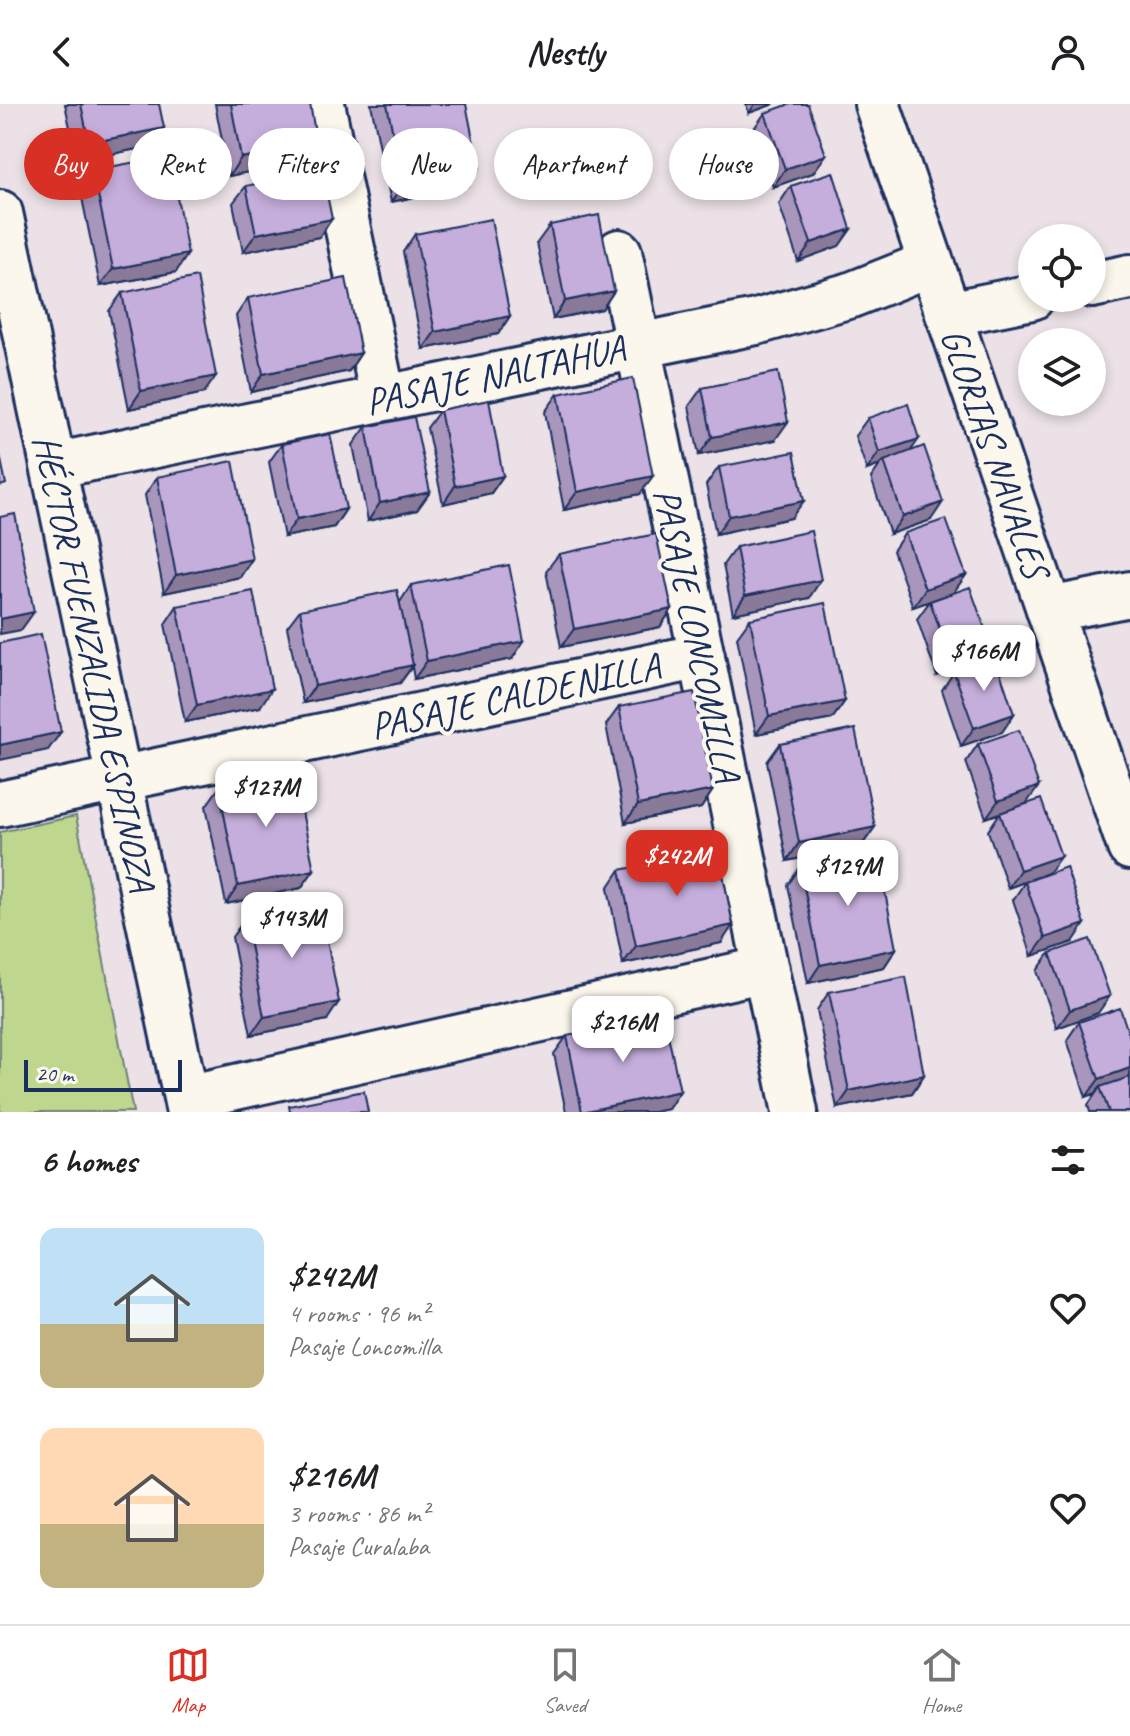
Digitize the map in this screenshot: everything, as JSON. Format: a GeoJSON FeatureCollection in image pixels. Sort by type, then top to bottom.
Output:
{"type":"FeatureCollection","features":[{"type":"Feature","properties":{"kind":"street"},"geometry":{"type":"LineString","coordinates":[[322,104],[383,398]]}},
{"type":"Feature","properties":{"kind":"street","name":"GLORIAS NAVALES"},"geometry":{"type":"LineString","coordinates":[[877,104],[1130,847]]}},
{"type":"Feature","properties":{"kind":"street","name":"HÉCTOR FUENZALIDA ESPINOZA"},"geometry":{"type":"LineString","coordinates":[[0,213],[187,1105]]}},
{"type":"Feature","properties":{"kind":"street","name":"PASAJE LONCOMILLA"},"geometry":{"type":"LineString","coordinates":[[619,252],[795,1112]]}},
{"type":"Feature","properties":{"kind":"street","name":"PASAJE NALTAHUA"},"geometry":{"type":"LineString","coordinates":[[53,466],[789,314],[851,295],[931,263]]}},
{"type":"Feature","properties":{"kind":"street"},"geometry":{"type":"LineString","coordinates":[[1106,282],[1130,277]]}},
{"type":"Feature","properties":{"kind":"street"},"geometry":{"type":"LineString","coordinates":[[948,314],[1018,300]]}},
{"type":"Feature","properties":{"kind":"street"},"geometry":{"type":"LineString","coordinates":[[1049,610],[1130,594]]}},
{"type":"Feature","properties":{"kind":"street","name":"PASAJE CALDENILLA"},"geometry":{"type":"LineString","coordinates":[[0,804],[702,656]]}},
{"type":"Feature","properties":{"kind":"street"},"geometry":{"type":"LineString","coordinates":[[187,1105],[766,969]]}},
{"type":"Feature","properties":{"kind":"green space"},"geometry":{"type":"Polygon","coordinates":[[[76,816],[133,1112],[0,1112],[0,832],[76,816]]]}},
{"type":"Feature","properties":{"kind":"building"},"geometry":{"type":"Polygon","coordinates":[[[81,104],[159,104],[164,128],[130,128],[130,135],[114,138],[114,128],[86,128],[81,104]]]}},
{"type":"Feature","properties":{"kind":"building"},"geometry":{"type":"Polygon","coordinates":[[[231,104],[310,104],[314,128],[248,128],[248,157],[241,158],[231,104]]]}},
{"type":"Feature","properties":{"kind":"building"},"geometry":{"type":"Polygon","coordinates":[[[387,104],[466,104],[471,128],[392,128],[387,104]]]}},
{"type":"Feature","properties":{"kind":"building"},"geometry":{"type":"Polygon","coordinates":[[[790,104],[808,104],[826,155],[785,169],[779,152],[779,128],[770,128],[765,113],[790,104]]]}},
{"type":"Feature","properties":{"kind":"building"},"geometry":{"type":"Polygon","coordinates":[[[130,163],[130,200],[178,200],[188,254],[113,269],[99,200],[114,200],[114,166],[130,163]]]}},
{"type":"Feature","properties":{"kind":"building"},"geometry":{"type":"Polygon","coordinates":[[[833,172],[851,229],[811,243],[791,186],[833,172]]]}},
{"type":"Feature","properties":{"kind":"building"},"geometry":{"type":"Polygon","coordinates":[[[249,200],[328,200],[332,219],[256,234],[249,200]]]}},
{"type":"Feature","properties":{"kind":"building"},"geometry":{"type":"Polygon","coordinates":[[[599,215],[614,291],[565,301],[550,225],[599,215]]]}},
{"type":"Feature","properties":{"kind":"building"},"geometry":{"type":"Polygon","coordinates":[[[491,219],[510,316],[435,332],[415,234],[491,219]]]}},
{"type":"Feature","properties":{"kind":"building"},"geometry":{"type":"Polygon","coordinates":[[[197,277],[216,376],[141,391],[122,293],[197,277]]]}},
{"type":"Feature","properties":{"kind":"building"},"geometry":{"type":"Polygon","coordinates":[[[346,278],[361,353],[263,374],[248,298],[346,278]]]}},
{"type":"Feature","properties":{"kind":"building"},"geometry":{"type":"Polygon","coordinates":[[[778,372],[788,422],[712,437],[702,388],[778,372]]]}},
{"type":"Feature","properties":{"kind":"building"},"geometry":{"type":"Polygon","coordinates":[[[633,378],[653,476],[577,492],[558,394],[633,378]]]}},
{"type":"Feature","properties":{"kind":"building"},"geometry":{"type":"Polygon","coordinates":[[[489,400],[503,476],[455,486],[440,410],[489,400]]]}},
{"type":"Feature","properties":{"kind":"building"},"geometry":{"type":"Polygon","coordinates":[[[908,404],[919,439],[879,452],[868,418],[908,404]]]}},
{"type":"Feature","properties":{"kind":"building"},"geometry":{"type":"Polygon","coordinates":[[[414,417],[430,492],[380,503],[366,427],[414,417]]]}},
{"type":"Feature","properties":{"kind":"building"},"geometry":{"type":"Polygon","coordinates":[[[330,434],[346,509],[297,519],[282,444],[330,434]]]}},
{"type":"Feature","properties":{"kind":"building"},"geometry":{"type":"Polygon","coordinates":[[[924,446],[943,502],[903,517],[884,461],[924,446]]]}},
{"type":"Feature","properties":{"kind":"building"},"geometry":{"type":"Polygon","coordinates":[[[794,452],[804,501],[729,516],[719,467],[794,452]]]}},
{"type":"Feature","properties":{"kind":"building"},"geometry":{"type":"Polygon","coordinates":[[[0,455],[6,484],[0,486],[0,455]]]}},
{"type":"Feature","properties":{"kind":"building"},"geometry":{"type":"Polygon","coordinates":[[[233,461],[252,559],[176,575],[157,477],[233,461]]]}},
{"type":"Feature","properties":{"kind":"building"},"geometry":{"type":"Polygon","coordinates":[[[15,514],[34,612],[0,619],[0,517],[15,514]]]}},
{"type":"Feature","properties":{"kind":"building"},"geometry":{"type":"Polygon","coordinates":[[[946,519],[966,575],[925,589],[905,533],[946,519]]]}},
{"type":"Feature","properties":{"kind":"building"},"geometry":{"type":"Polygon","coordinates":[[[811,531],[821,580],[745,596],[736,547],[811,531]]]}},
{"type":"Feature","properties":{"kind":"building"},"geometry":{"type":"Polygon","coordinates":[[[656,534],[672,609],[574,629],[559,554],[656,534]]]}},
{"type":"Feature","properties":{"kind":"building"},"geometry":{"type":"Polygon","coordinates":[[[509,565],[524,641],[427,661],[411,585],[509,565]]]}},
{"type":"Feature","properties":{"kind":"building"},"geometry":{"type":"Polygon","coordinates":[[[970,587],[990,643],[950,658],[930,601],[970,587]]]}},
{"type":"Feature","properties":{"kind":"building"},"geometry":{"type":"Polygon","coordinates":[[[397,590],[413,665],[315,686],[300,610],[397,590]]]}},
{"type":"Feature","properties":{"kind":"building"},"geometry":{"type":"Polygon","coordinates":[[[253,591],[272,689],[197,705],[177,606],[253,591]]]}},
{"type":"Feature","properties":{"kind":"building"},"geometry":{"type":"Polygon","coordinates":[[[825,603],[845,701],[769,716],[750,619],[825,603]]]}},
{"type":"Feature","properties":{"kind":"building"},"geometry":{"type":"Polygon","coordinates":[[[41,634],[61,732],[0,745],[0,643],[41,634]]]}},
{"type":"Feature","properties":{"kind":"building"},"geometry":{"type":"Polygon","coordinates":[[[995,657],[1014,714],[974,728],[954,672],[995,657]]]}},
{"type":"Feature","properties":{"kind":"building"},"geometry":{"type":"Polygon","coordinates":[[[694,692],[713,790],[638,805],[619,707],[694,692]]]}},
{"type":"Feature","properties":{"kind":"building"},"geometry":{"type":"Polygon","coordinates":[[[855,729],[875,827],[799,843],[780,744],[855,729]]]}},
{"type":"Feature","properties":{"kind":"building"},"geometry":{"type":"Polygon","coordinates":[[[1019,730],[1039,786],[998,801],[978,744],[1019,730]]]}},
{"type":"Feature","properties":{"kind":"building"},"geometry":{"type":"Polygon","coordinates":[[[294,773],[314,870],[238,886],[219,788],[294,773]]]}},
{"type":"Feature","properties":{"kind":"building"},"geometry":{"type":"Polygon","coordinates":[[[1041,799],[1061,856],[1020,870],[1000,813],[1041,799]]]}},
{"type":"Feature","properties":{"kind":"building"},"geometry":{"type":"Polygon","coordinates":[[[718,850],[733,925],[636,946],[620,870],[718,850]]]}},
{"type":"Feature","properties":{"kind":"building"},"geometry":{"type":"Polygon","coordinates":[[[877,851],[896,949],[820,965],[800,867],[877,851]]]}},
{"type":"Feature","properties":{"kind":"building"},"geometry":{"type":"Polygon","coordinates":[[[1066,867],[1085,924],[1045,938],[1025,882],[1066,867]]]}},
{"type":"Feature","properties":{"kind":"building"},"geometry":{"type":"Polygon","coordinates":[[[320,904],[339,1002],[264,1017],[245,919],[320,904]]]}},
{"type":"Feature","properties":{"kind":"building"},"geometry":{"type":"Polygon","coordinates":[[[1090,939],[1110,996],[1070,1010],[1050,953],[1090,939]]]}},
{"type":"Feature","properties":{"kind":"building"},"geometry":{"type":"Polygon","coordinates":[[[906,977],[924,1075],[849,1091],[829,992],[906,977]]]}},
{"type":"Feature","properties":{"kind":"building"},"geometry":{"type":"Polygon","coordinates":[[[1120,1008],[1130,1038],[1130,1068],[1099,1079],[1079,1022],[1120,1008]]]}},
{"type":"Feature","properties":{"kind":"building"},"geometry":{"type":"Polygon","coordinates":[[[664,1016],[680,1091],[582,1112],[567,1036],[664,1016]]]}},
{"type":"Feature","properties":{"kind":"building"},"geometry":{"type":"Polygon","coordinates":[[[1130,1077],[1130,1112],[1109,1112],[1100,1087],[1130,1077]]]}},
{"type":"Feature","properties":{"kind":"building"},"geometry":{"type":"Polygon","coordinates":[[[364,1091],[368,1112],[290,1112],[289,1106],[364,1091]]]}}]}
